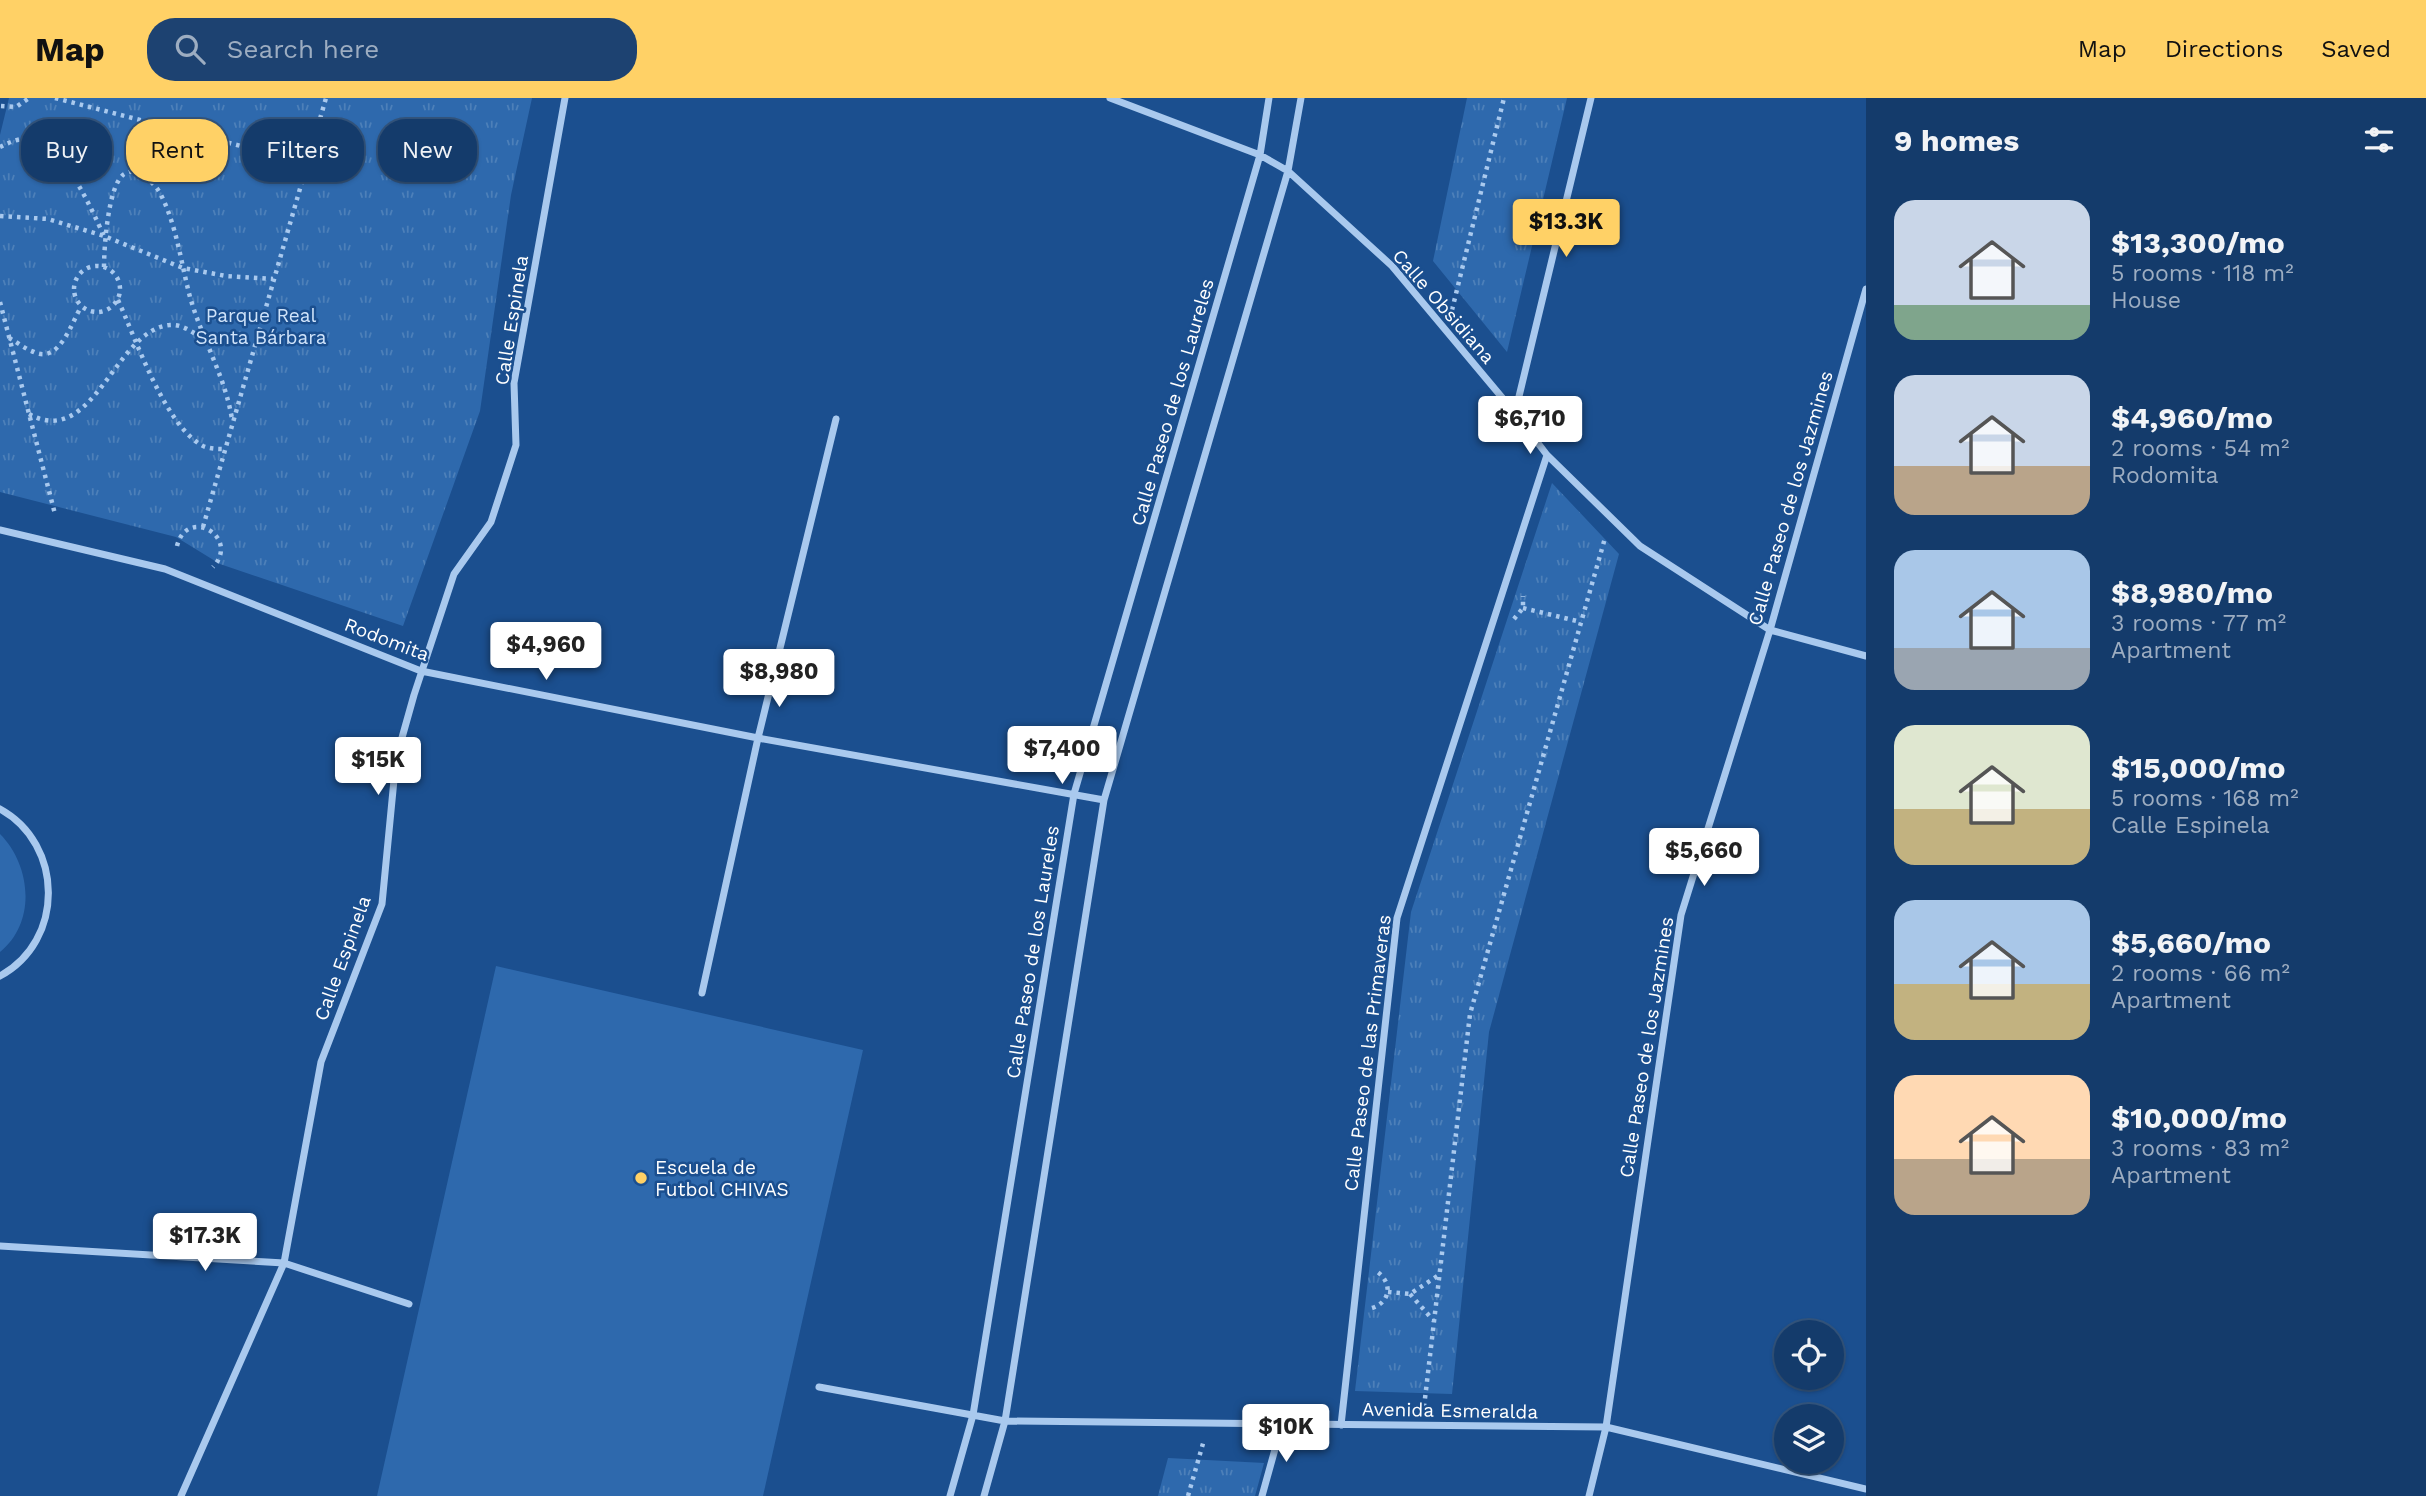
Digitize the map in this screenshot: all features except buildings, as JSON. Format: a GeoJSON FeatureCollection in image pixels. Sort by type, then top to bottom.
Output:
{"type":"FeatureCollection","features":[{"type":"Feature","properties":{"kind":"street","name":"Calle Espinela"},"geometry":{"type":"LineString","coordinates":[[181,1496],[284,1263],[321,1062],[382,904],[396,760],[421,671],[454,575],[491,522],[516,445],[514,383],[565,98]]}},
{"type":"Feature","properties":{"kind":"street","name":"Calle Obsidiana"},"geometry":{"type":"LineString","coordinates":[[1110,98],[1260,155],[1289,171],[1392,266],[1547,455],[1640,546],[1770,630],[1866,656]]}},
{"type":"Feature","properties":{"kind":"street","name":"Calle Paseo de los Laureles"},"geometry":{"type":"LineString","coordinates":[[950,1496],[973,1415],[1074,794],[1260,155],[1269,98]]}},
{"type":"Feature","properties":{"kind":"street"},"geometry":{"type":"LineString","coordinates":[[985,1496],[1005,1421],[1104,800],[1289,171],[1301,98]]}},
{"type":"Feature","properties":{"kind":"street"},"geometry":{"type":"LineString","coordinates":[[1515,413],[1591,98]]}},
{"type":"Feature","properties":{"kind":"street","name":"Calle Paseo de los Jazmines"},"geometry":{"type":"LineString","coordinates":[[1589,1496],[1606,1427],[1681,915],[1770,630],[1866,289]]}},
{"type":"Feature","properties":{"kind":"street"},"geometry":{"type":"LineString","coordinates":[[702,993],[758,738],[836,419]]}},
{"type":"Feature","properties":{"kind":"street","name":"Calle Paseo de las Primaveras"},"geometry":{"type":"LineString","coordinates":[[1341,1425],[1396,918],[1547,455]]}},
{"type":"Feature","properties":{"kind":"street","name":"Rodomita"},"geometry":{"type":"LineString","coordinates":[[0,530],[165,569],[421,671],[758,738],[1104,800]]}},
{"type":"Feature","properties":{"kind":"street"},"geometry":{"type":"LineString","coordinates":[[0,809],[12,816],[33,839],[46,867],[49,898],[43,928],[27,955],[0,976]]}},
{"type":"Feature","properties":{"kind":"street"},"geometry":{"type":"LineString","coordinates":[[0,1246],[284,1263],[409,1304]]}},
{"type":"Feature","properties":{"kind":"street","name":"Avenida Esmeralda"},"geometry":{"type":"LineString","coordinates":[[819,1387],[1005,1421],[1606,1427],[1866,1489]]}},
{"type":"Feature","properties":{"kind":"street"},"geometry":{"type":"LineString","coordinates":[[1262,1496],[1282,1424]]}},
{"type":"Feature","properties":{"kind":"path"},"geometry":{"type":"LineString","coordinates":[[1,106],[16,107],[29,98]]}},
{"type":"Feature","properties":{"kind":"path"},"geometry":{"type":"LineString","coordinates":[[55,98],[137,119]]}},
{"type":"Feature","properties":{"kind":"path"},"geometry":{"type":"LineString","coordinates":[[320,119],[326,98]]}},
{"type":"Feature","properties":{"kind":"path"},"geometry":{"type":"LineString","coordinates":[[1446,331],[1503,98]]}},
{"type":"Feature","properties":{"kind":"path"},"geometry":{"type":"LineString","coordinates":[[0,147],[9,142],[29,138],[40,141],[52,150],[88,202],[104,236]]}},
{"type":"Feature","properties":{"kind":"path"},"geometry":{"type":"LineString","coordinates":[[104,267],[104,236],[116,183],[126,173]]}},
{"type":"Feature","properties":{"kind":"path"},"geometry":{"type":"LineString","coordinates":[[151,182],[159,191],[171,218],[191,299],[226,388],[233,423]]}},
{"type":"Feature","properties":{"kind":"path"},"geometry":{"type":"LineString","coordinates":[[203,527],[301,182]]}},
{"type":"Feature","properties":{"kind":"path"},"geometry":{"type":"LineString","coordinates":[[0,216],[48,219],[104,236],[183,268],[226,276],[273,279]]}},
{"type":"Feature","properties":{"kind":"path"},"geometry":{"type":"LineString","coordinates":[[118,300],[110,310],[103,312],[95,313],[81,307],[74,293],[77,277],[88,267],[111,270],[120,282],[118,300],[163,398],[188,435],[211,449],[225,449]]}},
{"type":"Feature","properties":{"kind":"path"},"geometry":{"type":"LineString","coordinates":[[0,302],[55,514]]}},
{"type":"Feature","properties":{"kind":"path"},"geometry":{"type":"LineString","coordinates":[[9,338],[33,352],[43,355],[53,353],[81,307]]}},
{"type":"Feature","properties":{"kind":"path"},"geometry":{"type":"LineString","coordinates":[[29,414],[50,422],[63,420],[78,412],[107,381],[137,342],[155,329],[169,325],[184,327],[206,340]]}},
{"type":"Feature","properties":{"kind":"path"},"geometry":{"type":"LineString","coordinates":[[1422,1425],[1470,1014],[1611,517]]}},
{"type":"Feature","properties":{"kind":"path"},"geometry":{"type":"LineString","coordinates":[[177,546],[178,540],[188,529],[203,527],[209,530],[219,541],[220,555],[212,567]]}},
{"type":"Feature","properties":{"kind":"path"},"geometry":{"type":"LineString","coordinates":[[1523,608],[1581,622]]}},
{"type":"Feature","properties":{"kind":"path"},"geometry":{"type":"LineString","coordinates":[[1388,1292],[1410,1294],[1439,1275]]}},
{"type":"Feature","properties":{"kind":"path"},"geometry":{"type":"LineString","coordinates":[[1410,1294],[1434,1320]]}},
{"type":"Feature","properties":{"kind":"path"},"geometry":{"type":"LineString","coordinates":[[1188,1496],[1209,1423]]}},
{"type":"Feature","properties":{"kind":"green space","name":"Parque Real Santa Bárbara"},"geometry":{"type":"Polygon","coordinates":[[[9,98],[532,98],[511,195],[480,411],[403,626],[220,564],[176,537],[0,492],[0,135],[9,98]]]}},
{"type":"Feature","properties":{"kind":"green space"},"geometry":{"type":"Polygon","coordinates":[[[1467,98],[1567,98],[1507,352],[1433,261],[1467,98]]]}},
{"type":"Feature","properties":{"kind":"green space"},"geometry":{"type":"Polygon","coordinates":[[[1552,483],[1619,554],[1489,1032],[1452,1394],[1355,1391],[1411,912],[1552,483]]]}},
{"type":"Feature","properties":{"kind":"green space"},"geometry":{"type":"Polygon","coordinates":[[[0,834],[18,861],[26,893],[20,925],[12,940],[0,952],[0,834]]]}},
{"type":"Feature","properties":{"kind":"green space","name":"Escuela de Futbol CHIVAS"},"geometry":{"type":"Polygon","coordinates":[[[496,966],[863,1050],[763,1496],[377,1496],[496,966]]]}},
{"type":"Feature","properties":{"kind":"green space"},"geometry":{"type":"Polygon","coordinates":[[[1168,1458],[1264,1463],[1255,1496],[1158,1496],[1168,1458]]]}},
{"type":"Feature","properties":{"kind":"place","name":"Escuela de Futbol CHIVAS"},"geometry":{"type":"Point","coordinates":[641,1178]}}]}
